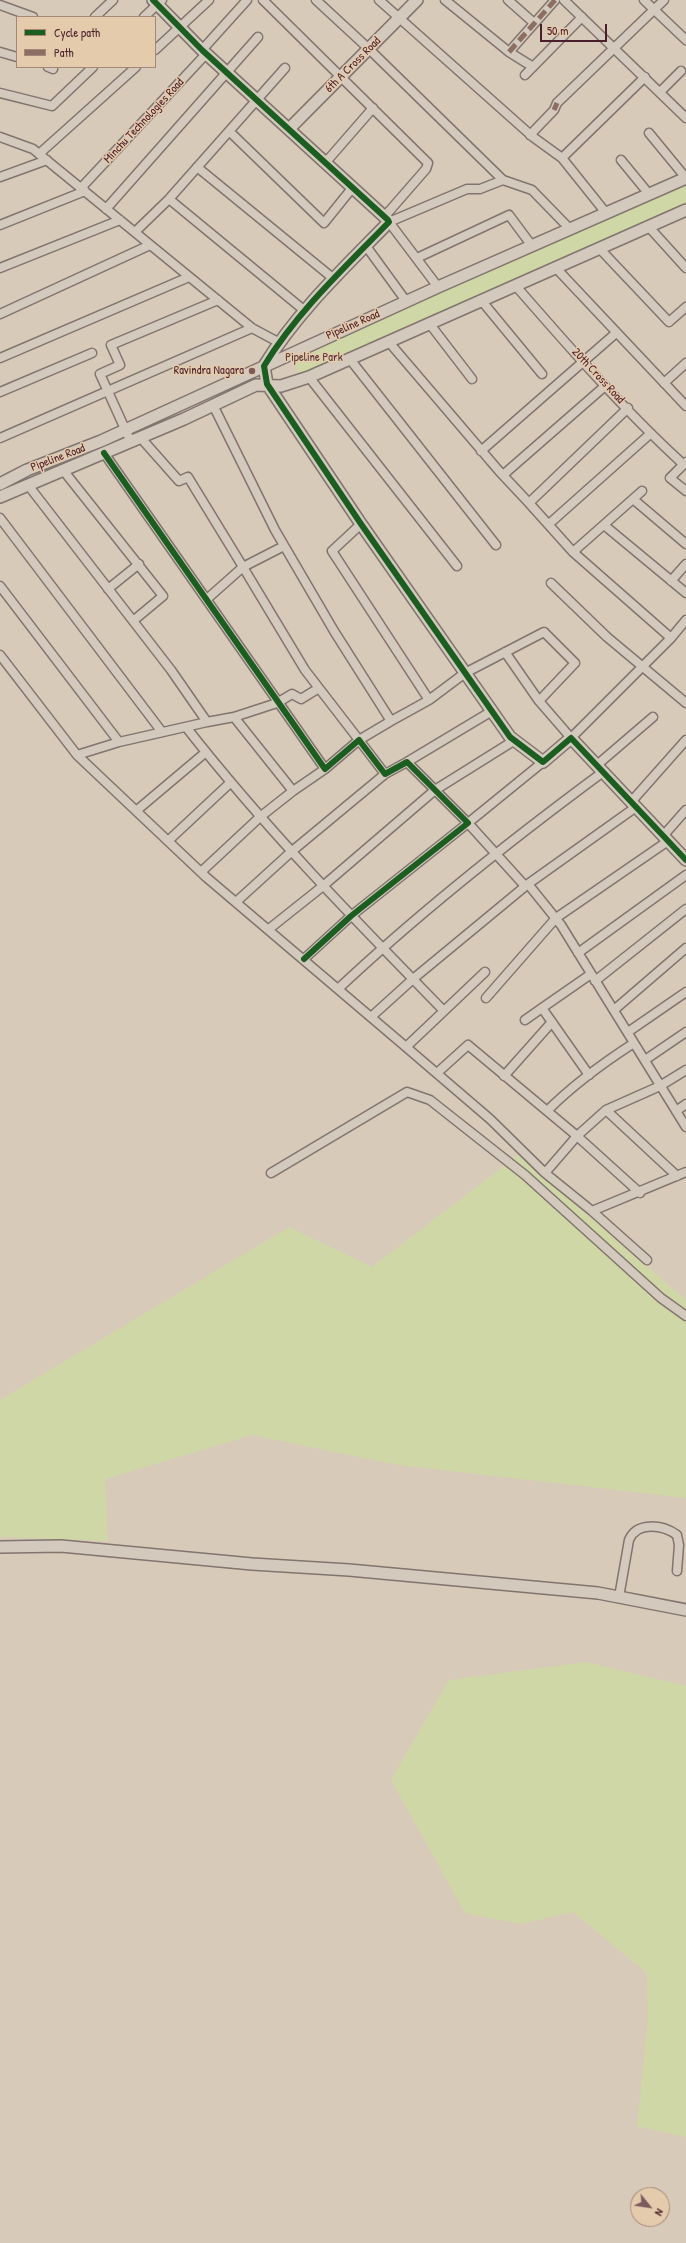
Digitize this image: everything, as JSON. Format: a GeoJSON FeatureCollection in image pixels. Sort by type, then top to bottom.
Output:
{"type":"FeatureCollection","features":[{"type":"Feature","properties":{"kind":"street"},"geometry":{"type":"LineString","coordinates":[[96,16],[113,0]]}},
{"type":"Feature","properties":{"kind":"street"},"geometry":{"type":"LineString","coordinates":[[156,49],[209,0]]}},
{"type":"Feature","properties":{"kind":"street","name":"Minchu Technologies Road"},"geometry":{"type":"LineString","coordinates":[[83,190],[204,52],[247,0]]}},
{"type":"Feature","properties":{"kind":"street"},"geometry":{"type":"LineString","coordinates":[[262,0],[374,108],[428,163],[426,168],[366,246],[334,279],[278,342],[264,366],[267,384],[361,524],[492,711],[515,740],[543,762]]}},
{"type":"Feature","properties":{"kind":"street"},"geometry":{"type":"LineString","coordinates":[[316,0],[369,49],[502,180],[532,190],[570,229]]}},
{"type":"Feature","properties":{"kind":"street"},"geometry":{"type":"LineString","coordinates":[[379,0],[398,19],[530,135],[562,158],[606,213]]}},
{"type":"Feature","properties":{"kind":"street","name":"6th A Cross Road"},"geometry":{"type":"LineString","coordinates":[[290,129],[418,0]]}},
{"type":"Feature","properties":{"kind":"street"},"geometry":{"type":"LineString","coordinates":[[445,0],[509,52],[533,67]]}},
{"type":"Feature","properties":{"kind":"street"},"geometry":{"type":"LineString","coordinates":[[508,0],[534,23]]}},
{"type":"Feature","properties":{"kind":"street"},"geometry":{"type":"LineString","coordinates":[[509,52],[555,0]]}},
{"type":"Feature","properties":{"kind":"street"},"geometry":{"type":"LineString","coordinates":[[564,0],[686,118]]}},
{"type":"Feature","properties":{"kind":"street"},"geometry":{"type":"LineString","coordinates":[[644,0],[686,40]]}},
{"type":"Feature","properties":{"kind":"street"},"geometry":{"type":"LineString","coordinates":[[530,135],[554,110],[557,103],[614,47],[655,11],[664,0]]}},
{"type":"Feature","properties":{"kind":"street"},"geometry":{"type":"LineString","coordinates":[[145,16],[157,2],[179,28],[204,52],[387,219],[438,287]]}},
{"type":"Feature","properties":{"kind":"street"},"geometry":{"type":"LineString","coordinates":[[0,5],[30,16]]}},
{"type":"Feature","properties":{"kind":"street"},"geometry":{"type":"LineString","coordinates":[[525,75],[582,17]]}},
{"type":"Feature","properties":{"kind":"street"},"geometry":{"type":"LineString","coordinates":[[106,208],[258,37]]}},
{"type":"Feature","properties":{"kind":"street"},"geometry":{"type":"LineString","coordinates":[[0,52],[16,57]]}},
{"type":"Feature","properties":{"kind":"street"},"geometry":{"type":"LineString","coordinates":[[0,93],[52,106],[92,68]]}},
{"type":"Feature","properties":{"kind":"street"},"geometry":{"type":"LineString","coordinates":[[39,154],[135,68]]}},
{"type":"Feature","properties":{"kind":"street"},"geometry":{"type":"LineString","coordinates":[[135,232],[169,199],[285,68]]}},
{"type":"Feature","properties":{"kind":"street"},"geometry":{"type":"LineString","coordinates":[[660,92],[681,71]]}},
{"type":"Feature","properties":{"kind":"street"},"geometry":{"type":"LineString","coordinates":[[562,158],[645,77]]}},
{"type":"Feature","properties":{"kind":"street"},"geometry":{"type":"LineString","coordinates":[[326,162],[374,108]]}},
{"type":"Feature","properties":{"kind":"street"},"geometry":{"type":"LineString","coordinates":[[228,131],[324,223],[353,187]]}},
{"type":"Feature","properties":{"kind":"street"},"geometry":{"type":"LineString","coordinates":[[649,133],[686,178]]}},
{"type":"Feature","properties":{"kind":"street"},"geometry":{"type":"LineString","coordinates":[[0,137],[33,149],[252,328],[278,342]]}},
{"type":"Feature","properties":{"kind":"street"},"geometry":{"type":"LineString","coordinates":[[0,177],[47,160]]}},
{"type":"Feature","properties":{"kind":"street"},"geometry":{"type":"LineString","coordinates":[[621,160],[649,194]]}},
{"type":"Feature","properties":{"kind":"street"},"geometry":{"type":"LineString","coordinates":[[197,166],[334,279]]}},
{"type":"Feature","properties":{"kind":"street","name":"Pipeline Road"},"geometry":{"type":"LineString","coordinates":[[0,484],[27,470],[101,442],[125,429],[210,392],[406,301],[686,178]]}},
{"type":"Feature","properties":{"kind":"street"},"geometry":{"type":"LineString","coordinates":[[387,219],[467,189],[480,189],[502,180]]}},
{"type":"Feature","properties":{"kind":"street"},"geometry":{"type":"LineString","coordinates":[[0,224],[83,190]]}},
{"type":"Feature","properties":{"kind":"street"},"geometry":{"type":"LineString","coordinates":[[169,199],[305,311]]}},
{"type":"Feature","properties":{"kind":"street","name":"Pipeline Road"},"geometry":{"type":"LineString","coordinates":[[0,497],[256,386],[267,384],[281,386],[309,376],[686,210]]}},
{"type":"Feature","properties":{"kind":"street"},"geometry":{"type":"LineString","coordinates":[[416,258],[509,215],[532,246]]}},
{"type":"Feature","properties":{"kind":"street"},"geometry":{"type":"LineString","coordinates":[[0,268],[120,220]]}},
{"type":"Feature","properties":{"kind":"street"},"geometry":{"type":"LineString","coordinates":[[648,226],[686,268]]}},
{"type":"Feature","properties":{"kind":"street"},"geometry":{"type":"LineString","coordinates":[[0,314],[150,245]]}},
{"type":"Feature","properties":{"kind":"street"},"geometry":{"type":"LineString","coordinates":[[366,246],[406,301]]}},
{"type":"Feature","properties":{"kind":"street"},"geometry":{"type":"LineString","coordinates":[[600,248],[669,322],[686,307]]}},
{"type":"Feature","properties":{"kind":"street"},"geometry":{"type":"LineString","coordinates":[[555,267],[686,406]]}},
{"type":"Feature","properties":{"kind":"street"},"geometry":{"type":"LineString","coordinates":[[0,358],[189,277]]}},
{"type":"Feature","properties":{"kind":"street","name":"20th Cross Road"},"geometry":{"type":"LineString","coordinates":[[515,285],[583,362],[628,408],[650,434],[685,463]]}},
{"type":"Feature","properties":{"kind":"street"},"geometry":{"type":"LineString","coordinates":[[218,300],[111,345],[120,365],[100,374],[125,429],[179,481],[188,477],[305,670],[385,774]]}},
{"type":"Feature","properties":{"kind":"street"},"geometry":{"type":"LineString","coordinates":[[481,300],[542,374]]}},
{"type":"Feature","properties":{"kind":"street"},"geometry":{"type":"LineString","coordinates":[[429,323],[472,379]]}},
{"type":"Feature","properties":{"kind":"street"},"geometry":{"type":"LineString","coordinates":[[0,438],[252,328]]}},
{"type":"Feature","properties":{"kind":"street"},"geometry":{"type":"LineString","coordinates":[[481,451],[616,332]]}},
{"type":"Feature","properties":{"kind":"street"},"geometry":{"type":"LineString","coordinates":[[388,342],[481,451],[573,552],[671,638]]}},
{"type":"Feature","properties":{"kind":"street"},"geometry":{"type":"LineString","coordinates":[[0,392],[92,354]]}},
{"type":"Feature","properties":{"kind":"street"},"geometry":{"type":"LineString","coordinates":[[349,358],[496,545]]}},
{"type":"Feature","properties":{"kind":"street"},"geometry":{"type":"LineString","coordinates":[[664,383],[686,363]]}},
{"type":"Feature","properties":{"kind":"street"},"geometry":{"type":"LineString","coordinates":[[309,376],[458,566]]}},
{"type":"Feature","properties":{"kind":"street"},"geometry":{"type":"LineString","coordinates":[[503,475],[605,386]]}},
{"type":"Feature","properties":{"kind":"street"},"geometry":{"type":"LineString","coordinates":[[213,405],[284,546],[334,631],[391,721]]}},
{"type":"Feature","properties":{"kind":"street"},"geometry":{"type":"LineString","coordinates":[[529,503],[628,408]]}},
{"type":"Feature","properties":{"kind":"street"},"geometry":{"type":"LineString","coordinates":[[549,524],[650,434]]}},
{"type":"Feature","properties":{"kind":"street"},"geometry":{"type":"LineString","coordinates":[[104,453],[207,599],[277,703],[325,769]]}},
{"type":"Feature","properties":{"kind":"street"},"geometry":{"type":"LineString","coordinates":[[685,463],[670,478],[686,492]]}},
{"type":"Feature","properties":{"kind":"street"},"geometry":{"type":"LineString","coordinates":[[63,470],[163,596],[133,621]]}},
{"type":"Feature","properties":{"kind":"street"},"geometry":{"type":"LineString","coordinates":[[28,485],[171,670],[207,722]]}},
{"type":"Feature","properties":{"kind":"street"},"geometry":{"type":"LineString","coordinates":[[573,552],[642,491]]}},
{"type":"Feature","properties":{"kind":"street"},"geometry":{"type":"LineString","coordinates":[[633,499],[686,544]]}},
{"type":"Feature","properties":{"kind":"street"},"geometry":{"type":"LineString","coordinates":[[0,518],[162,732]]}},
{"type":"Feature","properties":{"kind":"street"},"geometry":{"type":"LineString","coordinates":[[361,524],[332,551],[429,700]]}},
{"type":"Feature","properties":{"kind":"street"},"geometry":{"type":"LineString","coordinates":[[604,525],[686,593]]}},
{"type":"Feature","properties":{"kind":"street"},"geometry":{"type":"LineString","coordinates":[[207,599],[243,568],[284,546]]}},
{"type":"Feature","properties":{"kind":"street"},"geometry":{"type":"LineString","coordinates":[[108,589],[139,564]]}},
{"type":"Feature","properties":{"kind":"street"},"geometry":{"type":"LineString","coordinates":[[671,581],[686,564]]}},
{"type":"Feature","properties":{"kind":"street"},"geometry":{"type":"LineString","coordinates":[[551,583],[642,668],[683,701],[686,691]]}},
{"type":"Feature","properties":{"kind":"street"},"geometry":{"type":"LineString","coordinates":[[0,586],[119,742]]}},
{"type":"Feature","properties":{"kind":"street"},"geometry":{"type":"LineString","coordinates":[[304,959],[351,916],[468,824],[543,762],[642,668],[686,620]]}},
{"type":"Feature","properties":{"kind":"street"},"geometry":{"type":"LineString","coordinates":[[201,872],[260,817],[293,791],[325,769],[359,740],[429,700],[466,673],[544,632],[575,663],[540,701]]}},
{"type":"Feature","properties":{"kind":"street"},"geometry":{"type":"LineString","coordinates":[[505,652],[540,701],[570,738],[686,860]]}},
{"type":"Feature","properties":{"kind":"street"},"geometry":{"type":"LineString","coordinates":[[0,655],[77,755],[201,872],[490,1119],[545,1173],[592,1211],[647,1260]]}},
{"type":"Feature","properties":{"kind":"street"},"geometry":{"type":"LineString","coordinates":[[77,755],[119,742],[234,716],[277,703],[292,694],[301,699],[319,688]]}},
{"type":"Feature","properties":{"kind":"street"},"geometry":{"type":"LineString","coordinates":[[236,902],[291,852],[385,774],[492,711]]}},
{"type":"Feature","properties":{"kind":"street"},"geometry":{"type":"LineString","coordinates":[[234,716],[293,791]]}},
{"type":"Feature","properties":{"kind":"street"},"geometry":{"type":"LineString","coordinates":[[338,989],[382,948],[494,853],[600,769],[653,717]]}},
{"type":"Feature","properties":{"kind":"street"},"geometry":{"type":"LineString","coordinates":[[186,727],[230,783],[291,852],[444,1011]]}},
{"type":"Feature","properties":{"kind":"street"},"geometry":{"type":"LineString","coordinates":[[269,930],[435,790],[515,740]]}},
{"type":"Feature","properties":{"kind":"street"},"geometry":{"type":"LineString","coordinates":[[371,1017],[413,979],[526,885],[633,804],[686,740]]}},
{"type":"Feature","properties":{"kind":"street"},"geometry":{"type":"LineString","coordinates":[[136,811],[206,752]]}},
{"type":"Feature","properties":{"kind":"street"},"geometry":{"type":"LineString","coordinates":[[407,762],[468,824],[556,918],[646,1060],[660,1086],[686,1127]]}},
{"type":"Feature","properties":{"kind":"street"},"geometry":{"type":"LineString","coordinates":[[168,841],[230,783]]}},
{"type":"Feature","properties":{"kind":"street"},"geometry":{"type":"LineString","coordinates":[[486,998],[556,918],[665,838],[686,810]]}},
{"type":"Feature","properties":{"kind":"street"},"geometry":{"type":"LineString","coordinates":[[578,953],[686,875]]}},
{"type":"Feature","properties":{"kind":"street"},"geometry":{"type":"LineString","coordinates":[[525,1020],[593,977],[686,909]]}},
{"type":"Feature","properties":{"kind":"street"},"geometry":{"type":"LineString","coordinates":[[614,1010],[686,948]]}},
{"type":"Feature","properties":{"kind":"street"},"geometry":{"type":"LineString","coordinates":[[406,1047],[485,972]]}},
{"type":"Feature","properties":{"kind":"street"},"geometry":{"type":"LineString","coordinates":[[628,1032],[686,992]]}},
{"type":"Feature","properties":{"kind":"street"},"geometry":{"type":"LineString","coordinates":[[542,1008],[589,1075]]}},
{"type":"Feature","properties":{"kind":"street"},"geometry":{"type":"LineString","coordinates":[[504,1076],[552,1022]]}},
{"type":"Feature","properties":{"kind":"street"},"geometry":{"type":"LineString","coordinates":[[646,1060],[686,1032]]}},
{"type":"Feature","properties":{"kind":"street"},"geometry":{"type":"LineString","coordinates":[[547,1111],[564,1094],[634,1043]]}},
{"type":"Feature","properties":{"kind":"street"},"geometry":{"type":"LineString","coordinates":[[437,1073],[468,1045],[577,1136],[640,1193]]}},
{"type":"Feature","properties":{"kind":"street"},"geometry":{"type":"LineString","coordinates":[[545,1173],[577,1136],[606,1110],[660,1086],[686,1070]]}},
{"type":"Feature","properties":{"kind":"street"},"geometry":{"type":"LineString","coordinates":[[270,1173],[407,1092],[430,1100],[525,1175],[661,1298],[686,1316]]}},
{"type":"Feature","properties":{"kind":"street"},"geometry":{"type":"LineString","coordinates":[[676,1111],[686,1104]]}},
{"type":"Feature","properties":{"kind":"street"},"geometry":{"type":"LineString","coordinates":[[606,1110],[677,1176]]}},
{"type":"Feature","properties":{"kind":"street"},"geometry":{"type":"LineString","coordinates":[[592,1211],[640,1193],[686,1172]]}},
{"type":"Feature","properties":{"kind":"street"},"geometry":{"type":"LineString","coordinates":[[619,1597],[630,1540],[633,1532],[641,1527],[667,1528],[677,1535],[679,1545],[677,1570]]}},
{"type":"Feature","properties":{"kind":"street"},"geometry":{"type":"LineString","coordinates":[[0,1546],[61,1546],[252,1564],[349,1570],[590,1592],[686,1610]]}},
{"type":"Feature","properties":{"kind":"green space","name":"Pipeline Park"},"geometry":{"type":"Polygon","coordinates":[[[686,180],[686,206],[302,377],[288,356],[686,180]]]}},
{"type":"Feature","properties":{"kind":"green space"},"geometry":{"type":"Polygon","coordinates":[[[518,1155],[686,1300],[686,1498],[398,1465],[252,1435],[105,1479],[108,1541],[0,1537],[0,1400],[289,1227],[372,1267],[518,1155]]]}},
{"type":"Feature","properties":{"kind":"green space"},"geometry":{"type":"Polygon","coordinates":[[[586,1662],[686,1686],[686,2137],[637,2126],[648,2018],[647,1973],[573,1912],[521,1924],[465,1913],[391,1780],[449,1680],[586,1662]]]}},
{"type":"Feature","properties":{"kind":"marked path"},"geometry":{"type":"LineString","coordinates":[[509,52],[555,0]]}},
{"type":"Feature","properties":{"kind":"marked path"},"geometry":{"type":"LineString","coordinates":[[554,110],[557,103]]}},
{"type":"Feature","properties":{"kind":"cycle path"},"geometry":{"type":"LineString","coordinates":[[153,0],[202,50],[389,222],[322,291],[291,327],[264,366],[267,384],[361,524],[510,737],[543,762],[571,738],[686,860]]}},
{"type":"Feature","properties":{"kind":"cycle path"},"geometry":{"type":"LineString","coordinates":[[104,453],[325,769],[359,740],[385,774],[407,762],[468,823],[351,916],[304,959]]}},
{"type":"Feature","properties":{"kind":"place","name":"Ravindra Nagara"},"geometry":{"type":"Point","coordinates":[252,371]}}]}
